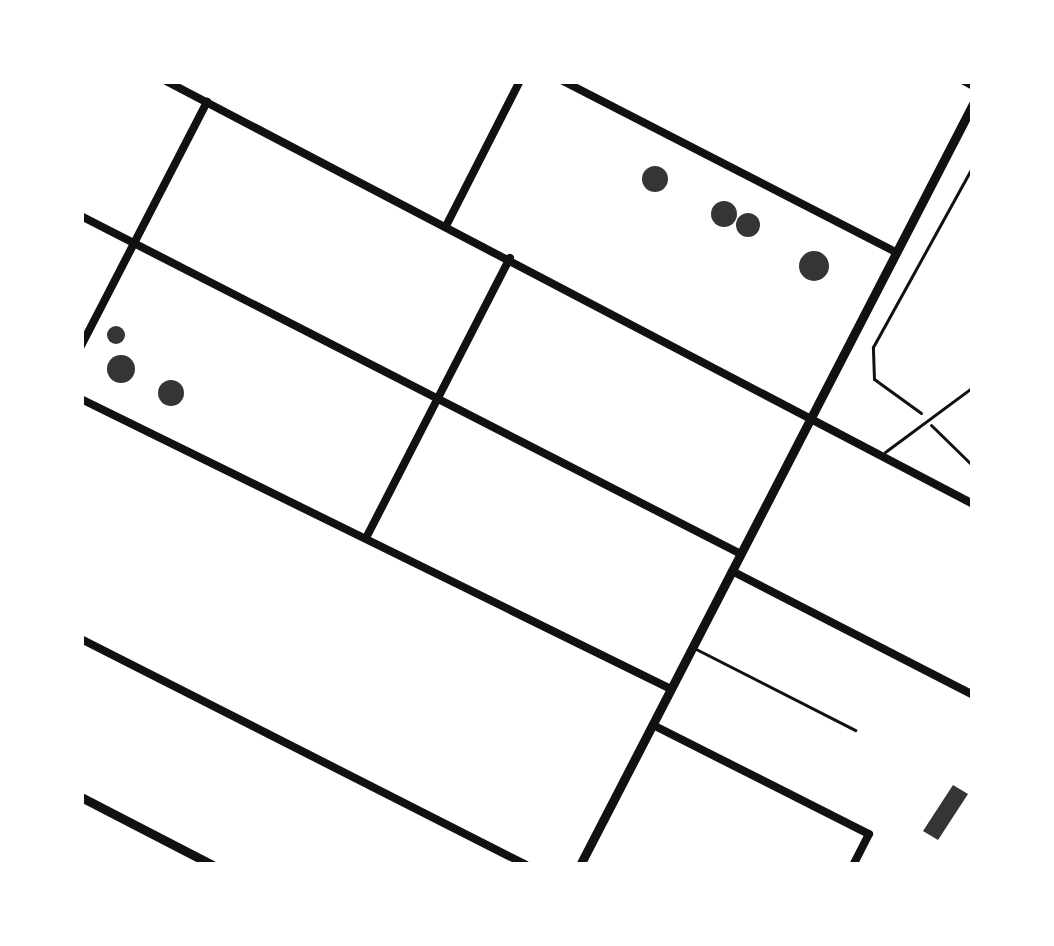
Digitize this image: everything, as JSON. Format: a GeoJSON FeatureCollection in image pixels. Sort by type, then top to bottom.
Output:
{"type":"FeatureCollection","features":[{"type":"Feature","properties":{"kind":"street"},"geometry":{"type":"LineString","coordinates":[[166,81],[973,504]]}},
{"type":"Feature","properties":{"kind":"street"},"geometry":{"type":"LineString","coordinates":[[446,226],[520,81]]}},
{"type":"Feature","properties":{"kind":"street"},"geometry":{"type":"LineString","coordinates":[[563,81],[896,252]]}},
{"type":"Feature","properties":{"kind":"street"},"geometry":{"type":"LineString","coordinates":[[964,81],[973,86]]}},
{"type":"Feature","properties":{"kind":"street"},"geometry":{"type":"LineString","coordinates":[[81,346],[207,102]]}},
{"type":"Feature","properties":{"kind":"street"},"geometry":{"type":"LineString","coordinates":[[580,865],[973,104]]}},
{"type":"Feature","properties":{"kind":"street"},"geometry":{"type":"LineString","coordinates":[[81,216],[741,554]]}},
{"type":"Feature","properties":{"kind":"street"},"geometry":{"type":"LineString","coordinates":[[366,538],[510,258]]}},
{"type":"Feature","properties":{"kind":"street"},"geometry":{"type":"LineString","coordinates":[[81,399],[671,689]]}},
{"type":"Feature","properties":{"kind":"street"},"geometry":{"type":"LineString","coordinates":[[732,571],[973,695]]}},
{"type":"Feature","properties":{"kind":"street"},"geometry":{"type":"LineString","coordinates":[[81,639],[526,865]]}},
{"type":"Feature","properties":{"kind":"street"},"geometry":{"type":"LineString","coordinates":[[653,725],[869,834],[853,865]]}},
{"type":"Feature","properties":{"kind":"street"},"geometry":{"type":"LineString","coordinates":[[81,797],[213,865]]}},
{"type":"Feature","properties":{"kind":"lane"},"geometry":{"type":"LineString","coordinates":[[878,456],[973,387]]}},
{"type":"Feature","properties":{"kind":"lane"},"geometry":{"type":"LineString","coordinates":[[693,647],[855,730]]}},
{"type":"Feature","properties":{"kind":"path"},"geometry":{"type":"LineString","coordinates":[[973,166],[873,347],[874,380],[928,422],[973,466]]}},
{"type":"Feature","properties":{"kind":"building"},"geometry":{"type":"Polygon","coordinates":[[[655,166],[668,179],[655,192],[642,179],[655,166]]]}},
{"type":"Feature","properties":{"kind":"building"},"geometry":{"type":"Polygon","coordinates":[[[724,201],[737,214],[724,227],[711,214],[724,201]]]}},
{"type":"Feature","properties":{"kind":"building"},"geometry":{"type":"Polygon","coordinates":[[[748,213],[760,225],[748,237],[736,225],[748,213]]]}},
{"type":"Feature","properties":{"kind":"building"},"geometry":{"type":"Polygon","coordinates":[[[814,251],[829,266],[814,281],[799,266],[814,251]]]}},
{"type":"Feature","properties":{"kind":"building"},"geometry":{"type":"Polygon","coordinates":[[[116,326],[125,335],[116,344],[107,335],[116,326]]]}},
{"type":"Feature","properties":{"kind":"building"},"geometry":{"type":"Polygon","coordinates":[[[121,355],[131,359],[135,369],[131,379],[121,383],[111,379],[107,369],[111,359],[121,355]]]}},
{"type":"Feature","properties":{"kind":"building"},"geometry":{"type":"Polygon","coordinates":[[[171,380],[184,393],[171,406],[158,393],[171,380]]]}},
{"type":"Feature","properties":{"kind":"building"},"geometry":{"type":"Polygon","coordinates":[[[953,785],[968,794],[938,840],[923,831],[953,785]]]}}]}
